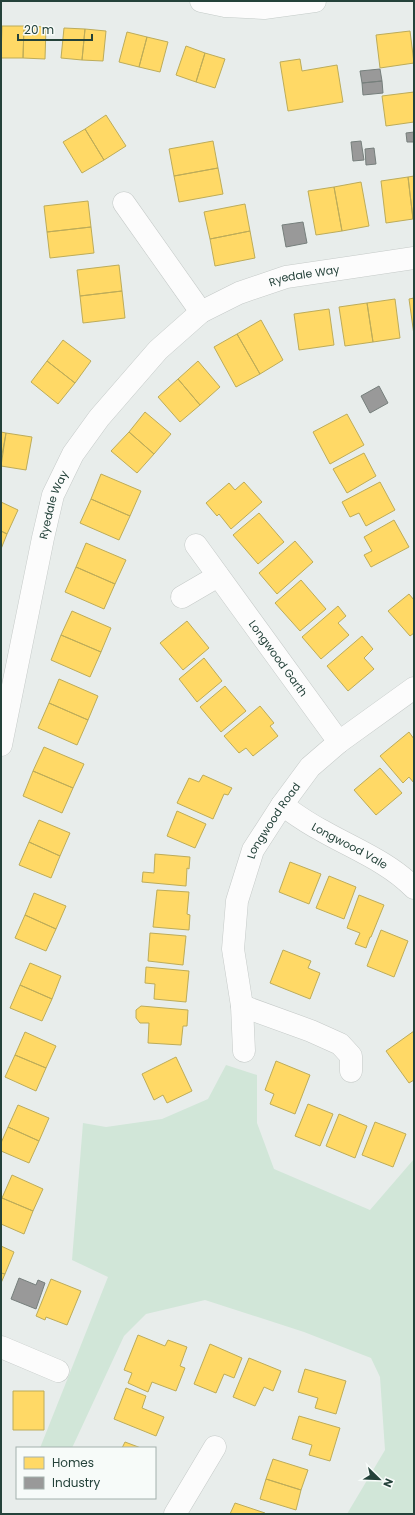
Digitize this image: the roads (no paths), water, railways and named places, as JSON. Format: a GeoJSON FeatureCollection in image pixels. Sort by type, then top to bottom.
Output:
{"type":"FeatureCollection","features":[{"type":"Feature","properties":{"kind":"street"},"geometry":{"type":"LineString","coordinates":[[201,1],[225,6],[264,8],[315,1]]}},
{"type":"Feature","properties":{"kind":"street"},"geometry":{"type":"LineString","coordinates":[[124,203],[201,312]]}},
{"type":"Feature","properties":{"kind":"street","name":"Ryedale Way"},"geometry":{"type":"LineString","coordinates":[[1,745],[53,495],[74,454],[98,418],[158,350],[201,312],[239,293],[286,277],[414,258]]}},
{"type":"Feature","properties":{"kind":"street","name":"Longwood Garth"},"geometry":{"type":"LineString","coordinates":[[196,545],[339,742]]}},
{"type":"Feature","properties":{"kind":"street"},"geometry":{"type":"LineString","coordinates":[[182,597],[218,576]]}},
{"type":"Feature","properties":{"kind":"street","name":"Longwood Road"},"geometry":{"type":"LineString","coordinates":[[244,1051],[242,1006],[233,949],[237,901],[253,850],[282,805],[310,767],[339,742],[414,688]]}},
{"type":"Feature","properties":{"kind":"street","name":"Longwood Vale"},"geometry":{"type":"LineString","coordinates":[[282,805],[319,829],[379,861],[414,888]]}},
{"type":"Feature","properties":{"kind":"street"},"geometry":{"type":"LineString","coordinates":[[242,1006],[311,1031],[340,1044],[351,1056],[351,1071]]}},
{"type":"Feature","properties":{"kind":"street"},"geometry":{"type":"LineString","coordinates":[[1,1347],[58,1371]]}},
{"type":"Feature","properties":{"kind":"street"},"geometry":{"type":"LineString","coordinates":[[175,1514],[215,1447]]}}]}
